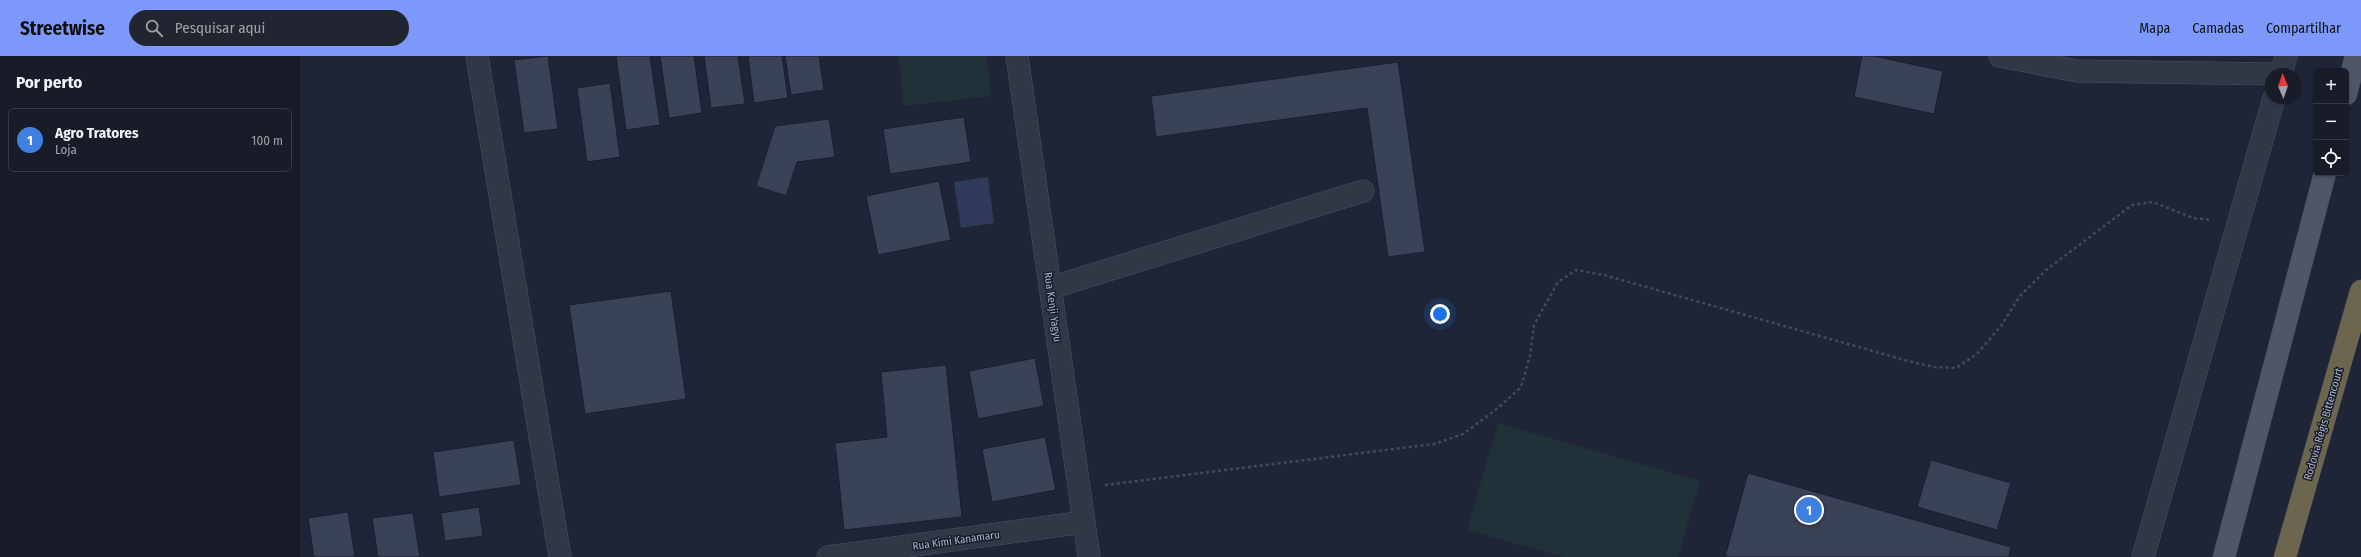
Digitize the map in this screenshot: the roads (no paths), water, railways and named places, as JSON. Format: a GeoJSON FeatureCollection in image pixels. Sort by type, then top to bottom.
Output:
{"type":"FeatureCollection","features":[{"type":"Feature","properties":{"kind":"highway","name":"Rodovia Régis Bittencourt"},"geometry":{"type":"LineString","coordinates":[[2285,557],[2361,291]]}},
{"type":"Feature","properties":{"kind":"main road"},"geometry":{"type":"LineString","coordinates":[[2349,83],[2356,56]]}},
{"type":"Feature","properties":{"kind":"main road"},"geometry":{"type":"LineString","coordinates":[[2224,557],[2324,176]]}},
{"type":"Feature","properties":{"kind":"street"},"geometry":{"type":"LineString","coordinates":[[478,56],[560,557]]}},
{"type":"Feature","properties":{"kind":"street","name":"Rua Kenji Yagyu"},"geometry":{"type":"LineString","coordinates":[[1017,56],[1089,557]]}},
{"type":"Feature","properties":{"kind":"street"},"geometry":{"type":"LineString","coordinates":[[2000,56],[2077,71],[2265,74]]}},
{"type":"Feature","properties":{"kind":"street"},"geometry":{"type":"LineString","coordinates":[[2283,68],[2286,56]]}},
{"type":"Feature","properties":{"kind":"street"},"geometry":{"type":"LineString","coordinates":[[2143,557],[2272,104]]}},
{"type":"Feature","properties":{"kind":"street"},"geometry":{"type":"LineString","coordinates":[[1050,288],[1363,191]]}},
{"type":"Feature","properties":{"kind":"street","name":"Rua Kimi Kanamaru"},"geometry":{"type":"LineString","coordinates":[[828,557],[1084,522]]}},
{"type":"Feature","properties":{"kind":"water"},"geometry":{"type":"Polygon","coordinates":[[[988,177],[994,223],[961,228],[954,182],[988,177]]]}},
{"type":"Feature","properties":{"kind":"place","name":"Agro Tratores"},"geometry":{"type":"Point","coordinates":[1809,510]}}]}
